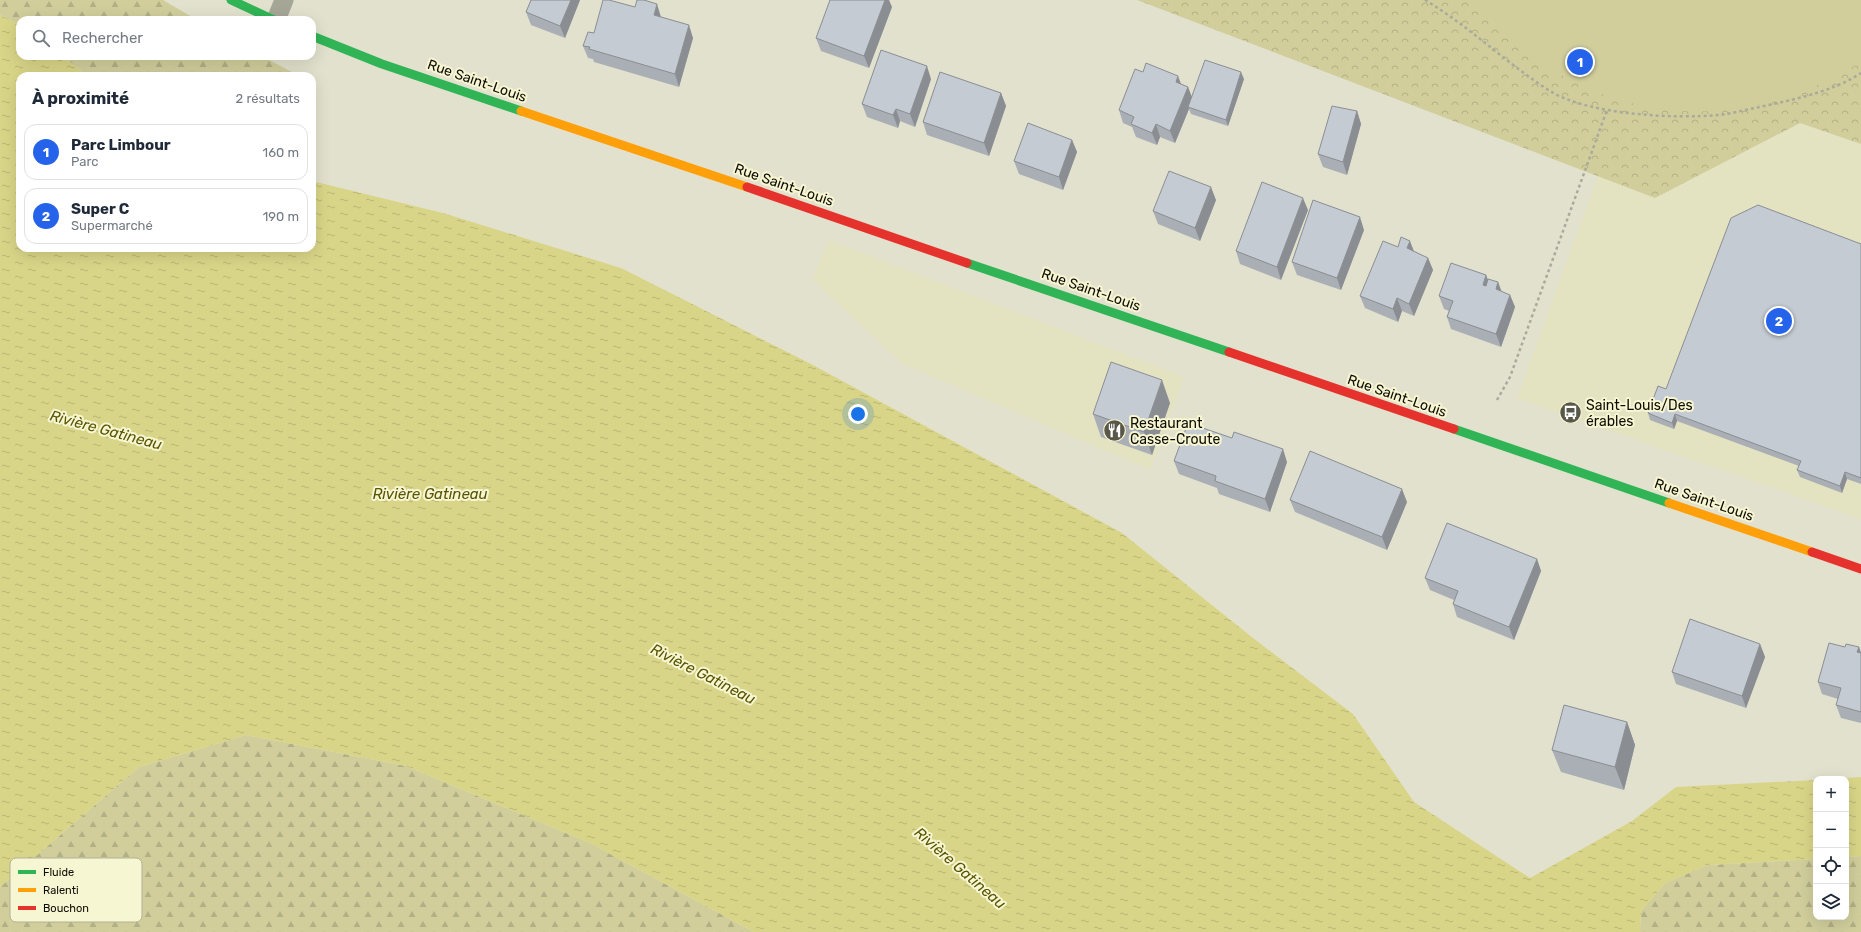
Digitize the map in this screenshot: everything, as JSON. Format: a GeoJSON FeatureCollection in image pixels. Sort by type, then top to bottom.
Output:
{"type":"FeatureCollection","features":[{"type":"Feature","properties":{"kind":"main road"},"geometry":{"type":"LineString","coordinates":[[231,0],[266,16]]}},
{"type":"Feature","properties":{"kind":"main road","name":"Rue Saint-Louis"},"geometry":{"type":"LineString","coordinates":[[316,38],[382,64],[766,193],[1861,569]]}},
{"type":"Feature","properties":{"kind":"lane"},"geometry":{"type":"LineString","coordinates":[[277,16],[284,0]]}},
{"type":"Feature","properties":{"kind":"path"},"geometry":{"type":"LineString","coordinates":[[1425,0],[1550,91],[1582,105],[1607,110],[1666,116],[1720,115],[1821,92],[1848,81],[1861,73]]}},
{"type":"Feature","properties":{"kind":"path"},"geometry":{"type":"LineString","coordinates":[[1497,400],[1510,377],[1607,110]]}},
{"type":"Feature","properties":{"kind":"shaded area"},"geometry":{"type":"Polygon","coordinates":[[[1800,123],[1861,144],[1861,519],[1517,398],[1598,176],[1655,198],[1800,123]]]}},
{"type":"Feature","properties":{"kind":"shaded area"},"geometry":{"type":"Polygon","coordinates":[[[829,240],[1184,377],[1150,470],[903,364],[812,280],[829,240]]]}},
{"type":"Feature","properties":{"kind":"green space"},"geometry":{"type":"Polygon","coordinates":[[[0,0],[163,0],[190,16],[16,16],[16,23],[0,15],[0,0]]]}},
{"type":"Feature","properties":{"kind":"green space"},"geometry":{"type":"Polygon","coordinates":[[[1137,0],[1861,0],[1861,144],[1800,123],[1655,198],[1137,0]]]}},
{"type":"Feature","properties":{"kind":"green space"},"geometry":{"type":"Polygon","coordinates":[[[1476,0],[1861,0],[1861,62],[1827,81],[1791,95],[1755,105],[1719,110],[1682,111],[1645,106],[1609,97],[1573,81],[1547,67],[1511,38],[1476,0]]]}},
{"type":"Feature","properties":{"kind":"green space"},"geometry":{"type":"Polygon","coordinates":[[[67,60],[269,60],[292,72],[83,72],[67,60]]]}},
{"type":"Feature","properties":{"kind":"green space"},"geometry":{"type":"Polygon","coordinates":[[[246,735],[406,766],[590,843],[754,932],[0,932],[0,887],[10,878],[10,922],[142,922],[142,858],[34,858],[139,767],[246,735]]]}},
{"type":"Feature","properties":{"kind":"green space"},"geometry":{"type":"Polygon","coordinates":[[[1861,856],[1861,932],[1640,932],[1641,911],[1665,883],[1708,865],[1813,859],[1813,920],[1849,920],[1849,857],[1861,856]]]}},
{"type":"Feature","properties":{"kind":"water","name":"Rivière Gatineau"},"geometry":{"type":"Polygon","coordinates":[[[0,15],[16,23],[16,60],[67,60],[83,72],[16,72],[16,252],[316,252],[316,182],[443,213],[621,268],[813,365],[1122,533],[1253,638],[1353,714],[1414,802],[1530,878],[1632,821],[1676,787],[1813,780],[1813,859],[1708,865],[1665,883],[1641,911],[1640,932],[754,932],[590,843],[406,766],[246,735],[139,767],[34,858],[10,858],[10,878],[0,887],[0,15]]]}},
{"type":"Feature","properties":{"kind":"water"},"geometry":{"type":"Polygon","coordinates":[[[1861,777],[1861,856],[1849,857],[1849,778],[1861,777]]]}},
{"type":"Feature","properties":{"kind":"building"},"geometry":{"type":"Polygon","coordinates":[[[531,0],[571,0],[560,26],[526,12],[531,0]]]}},
{"type":"Feature","properties":{"kind":"building"},"geometry":{"type":"Polygon","coordinates":[[[603,0],[609,0],[635,7],[637,0],[644,0],[657,4],[654,15],[689,25],[675,74],[583,46],[588,32],[594,33],[603,0]]]}},
{"type":"Feature","properties":{"kind":"building"},"geometry":{"type":"Polygon","coordinates":[[[830,0],[885,0],[864,56],[816,38],[830,0]]]}},
{"type":"Feature","properties":{"kind":"building"},"geometry":{"type":"Polygon","coordinates":[[[881,50],[927,66],[910,114],[896,109],[893,115],[862,104],[881,50]]]}},
{"type":"Feature","properties":{"kind":"building"},"geometry":{"type":"Polygon","coordinates":[[[1205,60],[1241,72],[1226,120],[1188,107],[1205,60]]]}},
{"type":"Feature","properties":{"kind":"building"},"geometry":{"type":"Polygon","coordinates":[[[1146,63],[1178,76],[1176,82],[1188,87],[1170,131],[1156,124],[1152,133],[1131,124],[1134,117],[1119,110],[1135,69],[1143,72],[1146,63]]]}},
{"type":"Feature","properties":{"kind":"building"},"geometry":{"type":"Polygon","coordinates":[[[940,72],[1001,93],[984,143],[923,122],[940,72]]]}},
{"type":"Feature","properties":{"kind":"building"},"geometry":{"type":"Polygon","coordinates":[[[1332,106],[1357,111],[1343,162],[1318,154],[1332,106]]]}},
{"type":"Feature","properties":{"kind":"building"},"geometry":{"type":"Polygon","coordinates":[[[1028,123],[1072,140],[1059,177],[1014,161],[1028,123]]]}},
{"type":"Feature","properties":{"kind":"building"},"geometry":{"type":"Polygon","coordinates":[[[1169,171],[1211,187],[1195,228],[1153,211],[1169,171]]]}},
{"type":"Feature","properties":{"kind":"building"},"geometry":{"type":"Polygon","coordinates":[[[1262,182],[1303,198],[1277,267],[1236,251],[1262,182]]]}},
{"type":"Feature","properties":{"kind":"building"},"geometry":{"type":"Polygon","coordinates":[[[1313,200],[1360,217],[1337,278],[1292,262],[1313,200]]]}},
{"type":"Feature","properties":{"kind":"building"},"geometry":{"type":"Polygon","coordinates":[[[1758,205],[1861,244],[1861,478],[1845,472],[1840,486],[1797,470],[1801,461],[1675,414],[1672,423],[1648,413],[1658,386],[1666,389],[1731,218],[1758,205]]]}},
{"type":"Feature","properties":{"kind":"building"},"geometry":{"type":"Polygon","coordinates":[[[1401,237],[1410,241],[1407,248],[1428,258],[1409,304],[1397,298],[1393,309],[1360,296],[1383,241],[1398,247],[1401,237]]]}},
{"type":"Feature","properties":{"kind":"building"},"geometry":{"type":"Polygon","coordinates":[[[1451,263],[1486,275],[1483,285],[1486,286],[1488,279],[1498,282],[1496,289],[1510,295],[1496,334],[1447,317],[1453,301],[1439,296],[1451,263]]]}},
{"type":"Feature","properties":{"kind":"building"},"geometry":{"type":"Polygon","coordinates":[[[1111,362],[1162,380],[1144,432],[1093,414],[1111,362]]]}},
{"type":"Feature","properties":{"kind":"building"},"geometry":{"type":"Polygon","coordinates":[[[1188,423],[1232,438],[1234,432],[1283,449],[1265,499],[1215,481],[1216,476],[1174,461],[1188,423]]]}},
{"type":"Feature","properties":{"kind":"building"},"geometry":{"type":"Polygon","coordinates":[[[1310,451],[1402,489],[1382,537],[1290,500],[1310,451]]]}},
{"type":"Feature","properties":{"kind":"building"},"geometry":{"type":"Polygon","coordinates":[[[1447,523],[1537,559],[1509,627],[1453,604],[1458,591],[1425,578],[1447,523]]]}},
{"type":"Feature","properties":{"kind":"building"},"geometry":{"type":"Polygon","coordinates":[[[1690,619],[1760,644],[1742,696],[1672,672],[1690,619]]]}},
{"type":"Feature","properties":{"kind":"building"},"geometry":{"type":"Polygon","coordinates":[[[1829,643],[1845,647],[1846,644],[1859,647],[1857,652],[1861,653],[1861,712],[1836,705],[1841,688],[1818,682],[1829,643]]]}},
{"type":"Feature","properties":{"kind":"building"},"geometry":{"type":"Polygon","coordinates":[[[1564,705],[1627,722],[1615,767],[1552,750],[1564,705]]]}},
{"type":"Feature","properties":{"kind":"traffic: fast"},"geometry":{"type":"LineString","coordinates":[[231,0],[265,16]]}},
{"type":"Feature","properties":{"kind":"traffic: fast"},"geometry":{"type":"LineString","coordinates":[[316,38],[382,64],[521,111]]}},
{"type":"Feature","properties":{"kind":"traffic: fast"},"geometry":{"type":"LineString","coordinates":[[967,263],[1229,352]]}},
{"type":"Feature","properties":{"kind":"traffic: fast"},"geometry":{"type":"LineString","coordinates":[[1454,429],[1669,503]]}},
{"type":"Feature","properties":{"kind":"traffic: slow"},"geometry":{"type":"LineString","coordinates":[[521,111],[747,187]]}},
{"type":"Feature","properties":{"kind":"traffic: slow"},"geometry":{"type":"LineString","coordinates":[[1669,503],[1812,552]]}},
{"type":"Feature","properties":{"kind":"traffic: jam"},"geometry":{"type":"LineString","coordinates":[[747,187],[967,263]]}},
{"type":"Feature","properties":{"kind":"traffic: jam"},"geometry":{"type":"LineString","coordinates":[[1229,352],[1454,429]]}},
{"type":"Feature","properties":{"kind":"traffic: jam"},"geometry":{"type":"LineString","coordinates":[[1812,552],[1861,569]]}},
{"type":"Feature","properties":{"kind":"place","name":"Parc Limbour"},"geometry":{"type":"Point","coordinates":[1580,62]}},
{"type":"Feature","properties":{"kind":"place","name":"Super C"},"geometry":{"type":"Point","coordinates":[1779,321]}},
{"type":"Feature","properties":{"kind":"place","name":"Saint-Louis/Des érables"},"geometry":{"type":"Point","coordinates":[1570,413]}},
{"type":"Feature","properties":{"kind":"place","name":"Restaurant Casse-Croute"},"geometry":{"type":"Point","coordinates":[1114,431]}}]}
